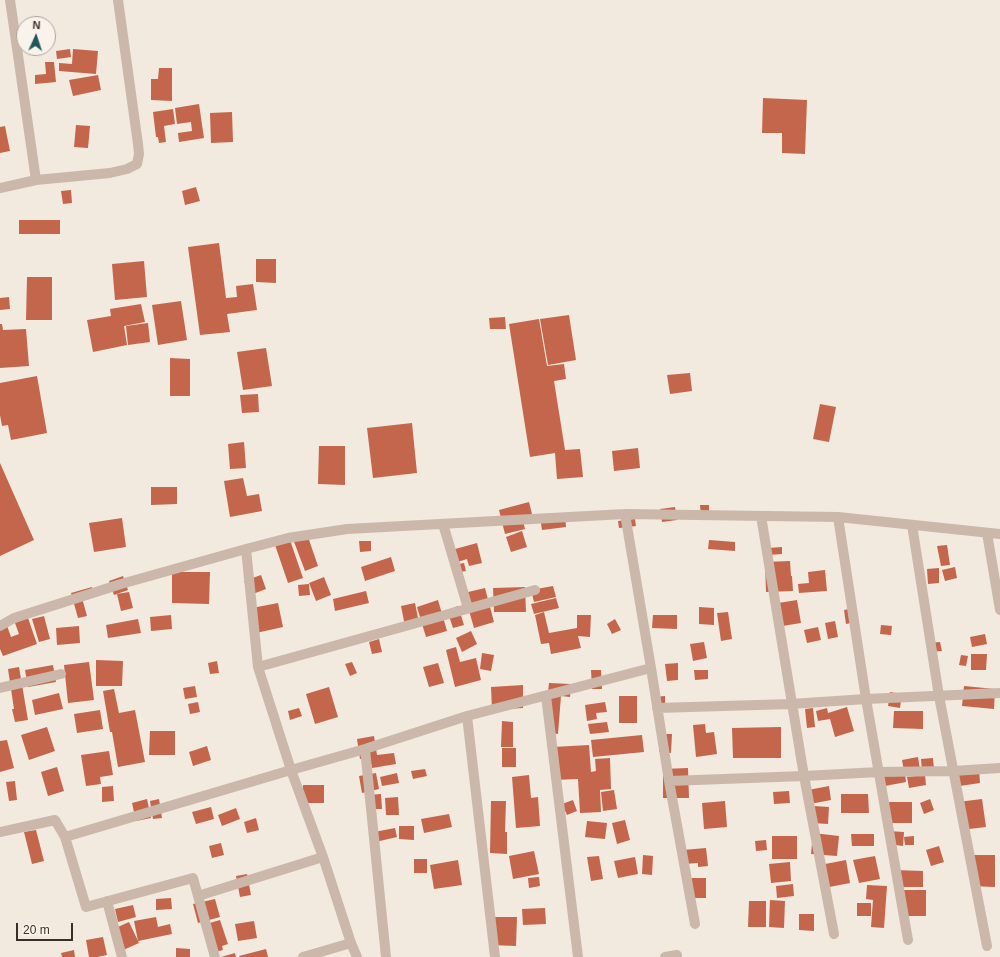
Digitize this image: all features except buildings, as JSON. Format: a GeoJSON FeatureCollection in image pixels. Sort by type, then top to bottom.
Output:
{"type":"FeatureCollection","features":[{"type":"Feature","properties":{"kind":"street"},"geometry":{"type":"LineString","coordinates":[[10,0],[36,180]]}},
{"type":"Feature","properties":{"kind":"street"},"geometry":{"type":"LineString","coordinates":[[0,188],[36,180],[110,173],[127,170],[137,164],[139,154],[138,144],[118,0]]}},
{"type":"Feature","properties":{"kind":"street"},"geometry":{"type":"LineString","coordinates":[[625,514],[694,924]]}},
{"type":"Feature","properties":{"kind":"street"},"geometry":{"type":"LineString","coordinates":[[0,626],[14,618],[121,584],[246,549],[288,538],[347,529],[625,514],[838,517],[1000,534]]}},
{"type":"Feature","properties":{"kind":"street"},"geometry":{"type":"LineString","coordinates":[[761,516],[791,704],[834,934]]}},
{"type":"Feature","properties":{"kind":"street"},"geometry":{"type":"LineString","coordinates":[[838,517],[866,699],[908,940]]}},
{"type":"Feature","properties":{"kind":"street"},"geometry":{"type":"LineString","coordinates":[[443,524],[468,608]]}},
{"type":"Feature","properties":{"kind":"street"},"geometry":{"type":"LineString","coordinates":[[912,525],[952,771],[987,946]]}},
{"type":"Feature","properties":{"kind":"street"},"geometry":{"type":"LineString","coordinates":[[987,533],[1000,610]]}},
{"type":"Feature","properties":{"kind":"street"},"geometry":{"type":"LineString","coordinates":[[246,549],[258,667],[291,770],[323,857],[357,957]]}},
{"type":"Feature","properties":{"kind":"street"},"geometry":{"type":"LineString","coordinates":[[258,667],[535,590]]}},
{"type":"Feature","properties":{"kind":"street"},"geometry":{"type":"LineString","coordinates":[[64,837],[365,749],[468,716],[651,668]]}},
{"type":"Feature","properties":{"kind":"street"},"geometry":{"type":"LineString","coordinates":[[0,688],[61,674]]}},
{"type":"Feature","properties":{"kind":"street"},"geometry":{"type":"LineString","coordinates":[[657,708],[791,704],[1000,693]]}},
{"type":"Feature","properties":{"kind":"street"},"geometry":{"type":"LineString","coordinates":[[546,696],[578,957]]}},
{"type":"Feature","properties":{"kind":"street"},"geometry":{"type":"LineString","coordinates":[[468,716],[495,957]]}},
{"type":"Feature","properties":{"kind":"street"},"geometry":{"type":"LineString","coordinates":[[365,749],[386,957]]}},
{"type":"Feature","properties":{"kind":"street"},"geometry":{"type":"LineString","coordinates":[[669,781],[1000,768]]}},
{"type":"Feature","properties":{"kind":"street"},"geometry":{"type":"LineString","coordinates":[[0,832],[55,820],[64,837],[86,907],[193,878],[214,957]]}},
{"type":"Feature","properties":{"kind":"street"},"geometry":{"type":"LineString","coordinates":[[198,896],[323,857]]}},
{"type":"Feature","properties":{"kind":"street"},"geometry":{"type":"LineString","coordinates":[[107,901],[122,957]]}},
{"type":"Feature","properties":{"kind":"street"},"geometry":{"type":"LineString","coordinates":[[303,957],[351,943]]}},
{"type":"Feature","properties":{"kind":"street"},"geometry":{"type":"LineString","coordinates":[[665,957],[677,955]]}}]}
